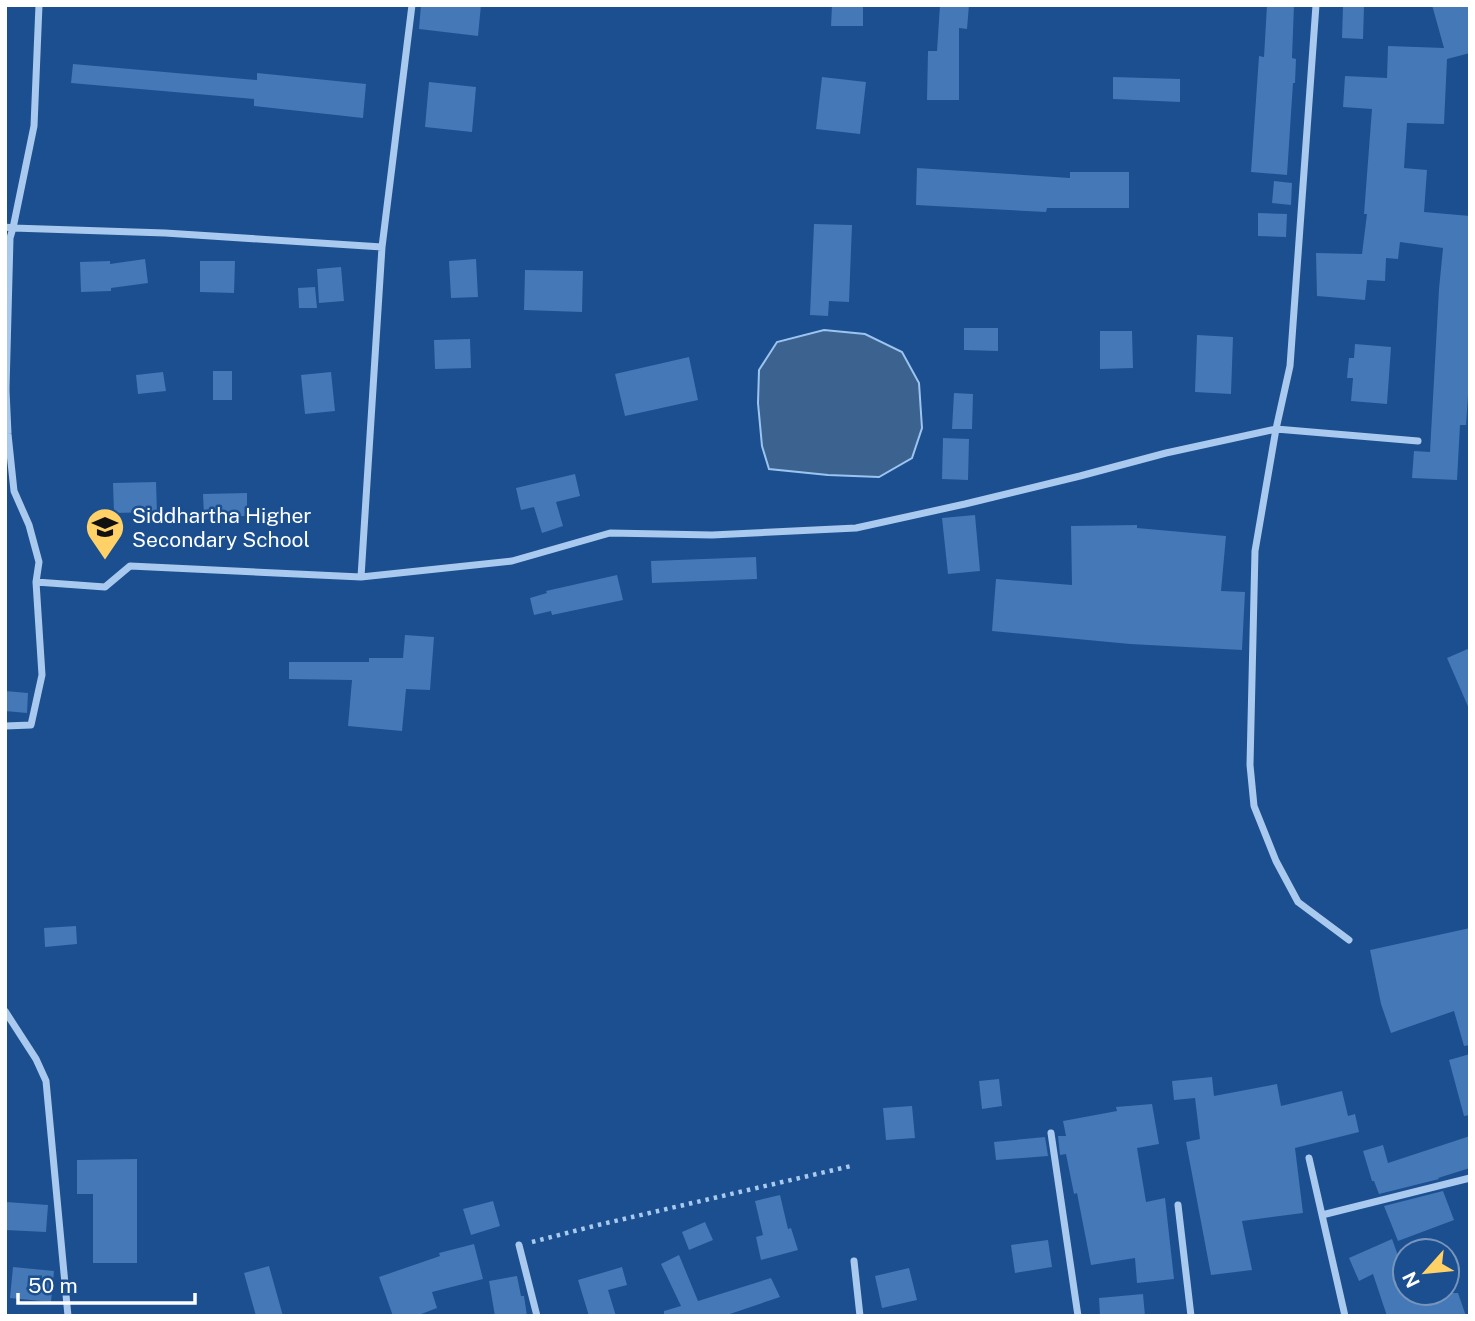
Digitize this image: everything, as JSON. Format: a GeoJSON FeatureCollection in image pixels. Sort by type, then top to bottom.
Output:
{"type":"FeatureCollection","features":[{"type":"Feature","properties":{"kind":"street"},"geometry":{"type":"LineString","coordinates":[[5,726],[31,725],[42,675],[36,582],[39,562],[29,524],[14,491],[6,390],[9,227],[34,126],[39,5]]}},
{"type":"Feature","properties":{"kind":"street"},"geometry":{"type":"LineString","coordinates":[[361,577],[382,247],[412,5]]}},
{"type":"Feature","properties":{"kind":"street"},"geometry":{"type":"LineString","coordinates":[[1316,5],[1290,366],[1255,551],[1250,765],[1254,806],[1276,862],[1298,902],[1349,940]]}},
{"type":"Feature","properties":{"kind":"street"},"geometry":{"type":"LineString","coordinates":[[9,227],[165,233],[382,247]]}},
{"type":"Feature","properties":{"kind":"street"},"geometry":{"type":"LineString","coordinates":[[36,582],[105,587],[130,566],[361,577],[512,561],[610,533],[712,535],[856,528],[1276,429],[1418,441]]}},
{"type":"Feature","properties":{"kind":"street"},"geometry":{"type":"LineString","coordinates":[[5,1011],[37,1059],[46,1081],[68,1316]]}},
{"type":"Feature","properties":{"kind":"street"},"geometry":{"type":"LineString","coordinates":[[1051,1133],[1078,1316]]}},
{"type":"Feature","properties":{"kind":"street"},"geometry":{"type":"LineString","coordinates":[[1309,1158],[1345,1316]]}},
{"type":"Feature","properties":{"kind":"street"},"geometry":{"type":"LineString","coordinates":[[1322,1215],[1470,1178]]}},
{"type":"Feature","properties":{"kind":"street"},"geometry":{"type":"LineString","coordinates":[[1178,1205],[1191,1316]]}},
{"type":"Feature","properties":{"kind":"street"},"geometry":{"type":"LineString","coordinates":[[519,1245],[537,1316]]}},
{"type":"Feature","properties":{"kind":"street"},"geometry":{"type":"LineString","coordinates":[[854,1261],[860,1316]]}},
{"type":"Feature","properties":{"kind":"path"},"geometry":{"type":"LineString","coordinates":[[519,1245],[851,1166]]}},
{"type":"Feature","properties":{"kind":"water"},"geometry":{"type":"Polygon","coordinates":[[[824,330],[865,334],[902,352],[919,383],[922,428],[912,458],[879,477],[769,469],[762,446],[758,403],[759,370],[777,342],[824,330]]]}},
{"type":"Feature","properties":{"kind":"building"},"geometry":{"type":"Polygon","coordinates":[[[421,5],[481,5],[478,36],[419,29],[421,5]]]}},
{"type":"Feature","properties":{"kind":"building"},"geometry":{"type":"Polygon","coordinates":[[[832,5],[863,5],[863,26],[831,26],[832,5]]]}},
{"type":"Feature","properties":{"kind":"building"},"geometry":{"type":"Polygon","coordinates":[[[940,5],[969,5],[967,29],[959,28],[959,100],[927,100],[928,51],[937,51],[940,5]]]}},
{"type":"Feature","properties":{"kind":"building"},"geometry":{"type":"Polygon","coordinates":[[[1267,5],[1294,5],[1292,58],[1296,59],[1287,175],[1251,172],[1259,56],[1264,57],[1267,5]]]}},
{"type":"Feature","properties":{"kind":"building"},"geometry":{"type":"Polygon","coordinates":[[[1432,5],[1470,5],[1470,53],[1447,59],[1444,124],[1407,123],[1404,168],[1427,170],[1424,212],[1470,216],[1470,366],[1466,425],[1460,425],[1457,480],[1412,478],[1414,451],[1430,452],[1443,248],[1400,242],[1398,259],[1386,258],[1385,281],[1367,280],[1365,300],[1317,296],[1316,253],[1362,254],[1367,214],[1364,214],[1372,109],[1343,107],[1345,76],[1387,78],[1388,46],[1444,48],[1432,5]]]}},
{"type":"Feature","properties":{"kind":"building"},"geometry":{"type":"Polygon","coordinates":[[[1343,6],[1364,7],[1363,39],[1342,38],[1343,6]]]}},
{"type":"Feature","properties":{"kind":"building"},"geometry":{"type":"Polygon","coordinates":[[[73,64],[257,80],[257,73],[366,84],[363,118],[254,106],[254,99],[71,83],[73,64]]]}},
{"type":"Feature","properties":{"kind":"building"},"geometry":{"type":"Polygon","coordinates":[[[822,77],[866,82],[860,134],[816,129],[822,77]]]}},
{"type":"Feature","properties":{"kind":"building"},"geometry":{"type":"Polygon","coordinates":[[[1113,77],[1180,79],[1180,102],[1113,99],[1113,77]]]}},
{"type":"Feature","properties":{"kind":"building"},"geometry":{"type":"Polygon","coordinates":[[[429,82],[476,87],[472,132],[425,127],[429,82]]]}},
{"type":"Feature","properties":{"kind":"building"},"geometry":{"type":"Polygon","coordinates":[[[917,168],[1070,178],[1070,172],[1129,172],[1129,208],[1047,208],[1046,212],[916,205],[917,168]]]}},
{"type":"Feature","properties":{"kind":"building"},"geometry":{"type":"Polygon","coordinates":[[[1274,181],[1292,183],[1291,205],[1272,203],[1274,181]]]}},
{"type":"Feature","properties":{"kind":"building"},"geometry":{"type":"Polygon","coordinates":[[[1258,213],[1287,214],[1286,237],[1258,236],[1258,213]]]}},
{"type":"Feature","properties":{"kind":"building"},"geometry":{"type":"Polygon","coordinates":[[[814,224],[852,225],[849,302],[829,301],[828,316],[810,315],[814,224]]]}},
{"type":"Feature","properties":{"kind":"building"},"geometry":{"type":"Polygon","coordinates":[[[145,259],[148,283],[111,288],[111,291],[81,292],[80,262],[110,261],[110,264],[145,259]]]}},
{"type":"Feature","properties":{"kind":"building"},"geometry":{"type":"Polygon","coordinates":[[[476,259],[478,297],[451,298],[449,261],[476,259]]]}},
{"type":"Feature","properties":{"kind":"building"},"geometry":{"type":"Polygon","coordinates":[[[200,261],[235,261],[234,293],[200,292],[200,261]]]}},
{"type":"Feature","properties":{"kind":"building"},"geometry":{"type":"Polygon","coordinates":[[[341,267],[344,301],[319,303],[317,269],[341,267]]]}},
{"type":"Feature","properties":{"kind":"building"},"geometry":{"type":"Polygon","coordinates":[[[525,270],[583,271],[582,312],[524,310],[525,270]]]}},
{"type":"Feature","properties":{"kind":"building"},"geometry":{"type":"Polygon","coordinates":[[[315,287],[317,308],[299,308],[298,288],[315,287]]]}},
{"type":"Feature","properties":{"kind":"building"},"geometry":{"type":"Polygon","coordinates":[[[964,328],[998,328],[998,351],[964,350],[964,328]]]}},
{"type":"Feature","properties":{"kind":"building"},"geometry":{"type":"Polygon","coordinates":[[[1100,331],[1132,331],[1133,368],[1100,369],[1100,331]]]}},
{"type":"Feature","properties":{"kind":"building"},"geometry":{"type":"Polygon","coordinates":[[[1197,335],[1233,337],[1231,394],[1195,392],[1197,335]]]}},
{"type":"Feature","properties":{"kind":"building"},"geometry":{"type":"Polygon","coordinates":[[[470,339],[471,368],[435,369],[434,340],[470,339]]]}},
{"type":"Feature","properties":{"kind":"building"},"geometry":{"type":"Polygon","coordinates":[[[1355,344],[1391,347],[1387,404],[1351,401],[1353,378],[1347,378],[1349,358],[1354,358],[1355,344]]]}},
{"type":"Feature","properties":{"kind":"building"},"geometry":{"type":"Polygon","coordinates":[[[689,357],[698,400],[625,416],[615,374],[689,357]]]}},
{"type":"Feature","properties":{"kind":"building"},"geometry":{"type":"Polygon","coordinates":[[[213,371],[232,371],[232,400],[213,400],[213,371]]]}},
{"type":"Feature","properties":{"kind":"building"},"geometry":{"type":"Polygon","coordinates":[[[163,372],[166,391],[138,394],[136,375],[163,372]]]}},
{"type":"Feature","properties":{"kind":"building"},"geometry":{"type":"Polygon","coordinates":[[[331,372],[335,411],[305,414],[301,375],[331,372]]]}},
{"type":"Feature","properties":{"kind":"building"},"geometry":{"type":"Polygon","coordinates":[[[954,393],[973,394],[972,429],[952,429],[954,393]]]}},
{"type":"Feature","properties":{"kind":"building"},"geometry":{"type":"Polygon","coordinates":[[[943,438],[969,439],[968,480],[942,479],[943,438]]]}},
{"type":"Feature","properties":{"kind":"building"},"geometry":{"type":"Polygon","coordinates":[[[575,474],[580,496],[556,502],[563,526],[542,533],[534,507],[521,510],[516,488],[575,474]]]}},
{"type":"Feature","properties":{"kind":"building"},"geometry":{"type":"Polygon","coordinates":[[[156,482],[157,512],[114,513],[113,483],[156,482]]]}},
{"type":"Feature","properties":{"kind":"building"},"geometry":{"type":"Polygon","coordinates":[[[247,493],[247,516],[204,516],[203,494],[247,493]]]}},
{"type":"Feature","properties":{"kind":"building"},"geometry":{"type":"Polygon","coordinates":[[[975,515],[980,571],[948,574],[942,518],[975,515]]]}},
{"type":"Feature","properties":{"kind":"building"},"geometry":{"type":"Polygon","coordinates":[[[1137,525],[1137,528],[1226,536],[1221,591],[1245,592],[1242,650],[1130,644],[992,631],[996,579],[1072,585],[1071,526],[1137,525]]]}},
{"type":"Feature","properties":{"kind":"building"},"geometry":{"type":"Polygon","coordinates":[[[756,557],[757,579],[652,583],[651,561],[756,557]]]}},
{"type":"Feature","properties":{"kind":"building"},"geometry":{"type":"Polygon","coordinates":[[[617,575],[623,600],[552,615],[551,611],[534,615],[530,598],[547,593],[546,591],[617,575]]]}},
{"type":"Feature","properties":{"kind":"building"},"geometry":{"type":"Polygon","coordinates":[[[405,635],[434,637],[430,690],[406,689],[402,731],[348,726],[352,680],[289,679],[289,662],[369,662],[369,658],[403,658],[405,635]]]}},
{"type":"Feature","properties":{"kind":"building"},"geometry":{"type":"Polygon","coordinates":[[[1470,648],[1470,711],[1447,658],[1470,648]]]}},
{"type":"Feature","properties":{"kind":"building"},"geometry":{"type":"Polygon","coordinates":[[[5,691],[28,693],[27,713],[5,711],[5,691]]]}},
{"type":"Feature","properties":{"kind":"building"},"geometry":{"type":"Polygon","coordinates":[[[76,926],[77,944],[45,947],[44,928],[76,926]]]}},
{"type":"Feature","properties":{"kind":"building"},"geometry":{"type":"Polygon","coordinates":[[[1470,928],[1470,1045],[1464,1046],[1454,1011],[1391,1033],[1381,1004],[1370,950],[1470,928]]]}},
{"type":"Feature","properties":{"kind":"building"},"geometry":{"type":"Polygon","coordinates":[[[1470,1054],[1470,1115],[1464,1116],[1449,1060],[1470,1054]]]}},
{"type":"Feature","properties":{"kind":"building"},"geometry":{"type":"Polygon","coordinates":[[[1212,1077],[1214,1096],[1277,1084],[1281,1106],[1342,1091],[1348,1116],[1355,1114],[1359,1132],[1295,1148],[1303,1213],[1242,1221],[1252,1270],[1211,1275],[1186,1142],[1200,1139],[1195,1098],[1174,1100],[1172,1081],[1212,1077]]]}},
{"type":"Feature","properties":{"kind":"building"},"geometry":{"type":"Polygon","coordinates":[[[999,1079],[1002,1106],[982,1109],[979,1081],[999,1079]]]}},
{"type":"Feature","properties":{"kind":"building"},"geometry":{"type":"Polygon","coordinates":[[[1152,1104],[1159,1144],[1137,1148],[1146,1202],[1165,1198],[1174,1279],[1137,1283],[1135,1258],[1091,1265],[1077,1193],[1074,1194],[1066,1154],[1060,1155],[1058,1136],[1066,1136],[1063,1121],[1117,1111],[1116,1107],[1152,1104]]]}},
{"type":"Feature","properties":{"kind":"building"},"geometry":{"type":"Polygon","coordinates":[[[912,1106],[915,1138],[886,1140],[883,1108],[912,1106]]]}},
{"type":"Feature","properties":{"kind":"building"},"geometry":{"type":"Polygon","coordinates":[[[1470,1136],[1470,1168],[1379,1194],[1363,1151],[1383,1145],[1388,1163],[1470,1136]]]}},
{"type":"Feature","properties":{"kind":"building"},"geometry":{"type":"Polygon","coordinates":[[[1045,1137],[1048,1156],[996,1160],[994,1142],[1045,1137]]]}},
{"type":"Feature","properties":{"kind":"building"},"geometry":{"type":"Polygon","coordinates":[[[137,1159],[137,1263],[93,1263],[93,1194],[77,1194],[77,1160],[137,1159]]]}},
{"type":"Feature","properties":{"kind":"building"},"geometry":{"type":"Polygon","coordinates":[[[1443,1191],[1454,1220],[1409,1237],[1396,1237],[1384,1206],[1443,1191]]]}},
{"type":"Feature","properties":{"kind":"building"},"geometry":{"type":"Polygon","coordinates":[[[780,1195],[788,1229],[791,1228],[798,1250],[761,1260],[756,1237],[763,1235],[755,1201],[780,1195]]]}},
{"type":"Feature","properties":{"kind":"building"},"geometry":{"type":"Polygon","coordinates":[[[493,1201],[500,1226],[471,1235],[463,1209],[493,1201]]]}},
{"type":"Feature","properties":{"kind":"building"},"geometry":{"type":"Polygon","coordinates":[[[6,1202],[48,1205],[46,1232],[5,1230],[6,1202]]]}},
{"type":"Feature","properties":{"kind":"building"},"geometry":{"type":"Polygon","coordinates":[[[705,1222],[713,1240],[689,1250],[682,1232],[705,1222]]]}},
{"type":"Feature","properties":{"kind":"building"},"geometry":{"type":"Polygon","coordinates":[[[1391,1239],[1391,1307],[1461,1307],[1461,1302],[1466,1316],[1387,1316],[1373,1274],[1359,1281],[1349,1258],[1391,1239]]]}},
{"type":"Feature","properties":{"kind":"building"},"geometry":{"type":"Polygon","coordinates":[[[1048,1240],[1052,1267],[1015,1273],[1011,1245],[1048,1240]]]}},
{"type":"Feature","properties":{"kind":"building"},"geometry":{"type":"Polygon","coordinates":[[[474,1244],[483,1279],[432,1292],[437,1308],[416,1316],[393,1316],[379,1277],[440,1256],[439,1253],[474,1244]]]}},
{"type":"Feature","properties":{"kind":"building"},"geometry":{"type":"Polygon","coordinates":[[[679,1255],[698,1301],[771,1278],[780,1297],[724,1316],[664,1316],[664,1311],[681,1306],[661,1264],[679,1255]]]}},
{"type":"Feature","properties":{"kind":"building"},"geometry":{"type":"Polygon","coordinates":[[[269,1266],[283,1316],[256,1316],[244,1273],[269,1266]]]}},
{"type":"Feature","properties":{"kind":"building"},"geometry":{"type":"Polygon","coordinates":[[[13,1267],[54,1271],[51,1302],[10,1298],[13,1267]]]}},
{"type":"Feature","properties":{"kind":"building"},"geometry":{"type":"Polygon","coordinates":[[[622,1267],[627,1285],[608,1290],[616,1316],[589,1316],[578,1280],[622,1267]]]}},
{"type":"Feature","properties":{"kind":"building"},"geometry":{"type":"Polygon","coordinates":[[[909,1268],[917,1300],[882,1308],[875,1276],[909,1268]]]}},
{"type":"Feature","properties":{"kind":"building"},"geometry":{"type":"Polygon","coordinates":[[[517,1276],[527,1316],[495,1316],[489,1281],[517,1276]]]}},
{"type":"Feature","properties":{"kind":"building"},"geometry":{"type":"Polygon","coordinates":[[[1143,1294],[1145,1316],[1100,1316],[1099,1298],[1143,1294]]]}},
{"type":"Feature","properties":{"kind":"place","name":"Siddhartha Higher Secondary School"},"geometry":{"type":"Point","coordinates":[105,561]}}]}
